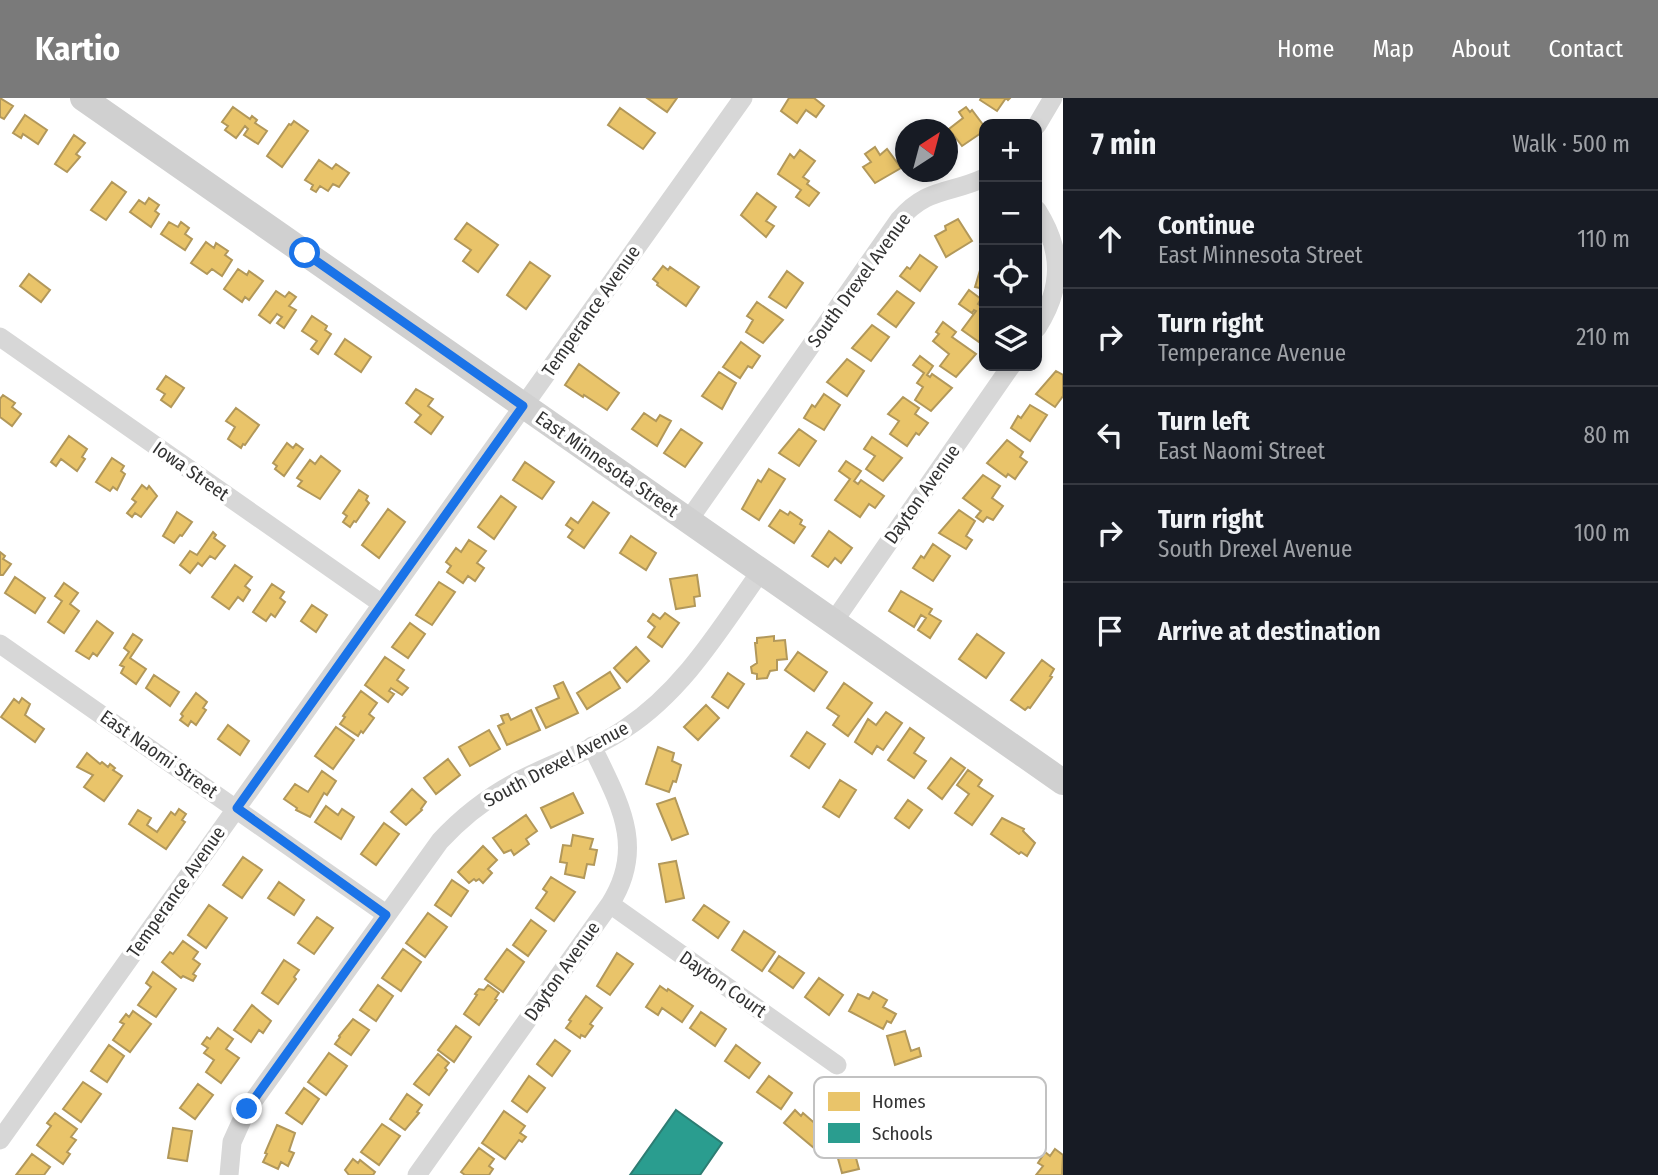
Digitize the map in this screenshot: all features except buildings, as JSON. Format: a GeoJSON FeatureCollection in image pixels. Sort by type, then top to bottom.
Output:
{"type":"FeatureCollection","features":[{"type":"Feature","properties":{"kind":"street","name":"East Minnesota Street"},"geometry":{"type":"LineString","coordinates":[[83,98],[1063,782]]}},
{"type":"Feature","properties":{"kind":"street","name":"Temperance Avenue"},"geometry":{"type":"LineString","coordinates":[[0,1140],[743,98]]}},
{"type":"Feature","properties":{"kind":"street"},"geometry":{"type":"LineString","coordinates":[[1041,119],[1053,98]]}},
{"type":"Feature","properties":{"kind":"street","name":"South Drexel Avenue"},"geometry":{"type":"LineString","coordinates":[[688,521],[899,220],[919,201],[930,195],[979,180]]}},
{"type":"Feature","properties":{"kind":"street"},"geometry":{"type":"LineString","coordinates":[[1042,218],[1053,237],[1059,267],[1052,303],[1042,320]]}},
{"type":"Feature","properties":{"kind":"street","name":"Iowa Street"},"geometry":{"type":"LineString","coordinates":[[0,337],[382,604]]}},
{"type":"Feature","properties":{"kind":"street","name":"Dayton Avenue"},"geometry":{"type":"LineString","coordinates":[[834,621],[1008,371]]}},
{"type":"Feature","properties":{"kind":"street","name":"South Drexel Avenue"},"geometry":{"type":"LineString","coordinates":[[229,1175],[232,1142],[246,1111],[431,852],[471,811],[519,780],[625,729],[674,688],[693,667],[761,570]]}},
{"type":"Feature","properties":{"kind":"street","name":"East Naomi Street"},"geometry":{"type":"LineString","coordinates":[[0,643],[386,915]]}},
{"type":"Feature","properties":{"kind":"street","name":"Dayton Avenue"},"geometry":{"type":"LineString","coordinates":[[417,1175],[610,904],[625,871],[627,827],[592,746]]}},
{"type":"Feature","properties":{"kind":"street","name":"Dayton Court"},"geometry":{"type":"LineString","coordinates":[[610,904],[837,1065]]}},
{"type":"Feature","properties":{"kind":"route"},"geometry":{"type":"LineString","coordinates":[[247,1109],[386,915],[237,808],[523,406],[305,253]]}}]}
